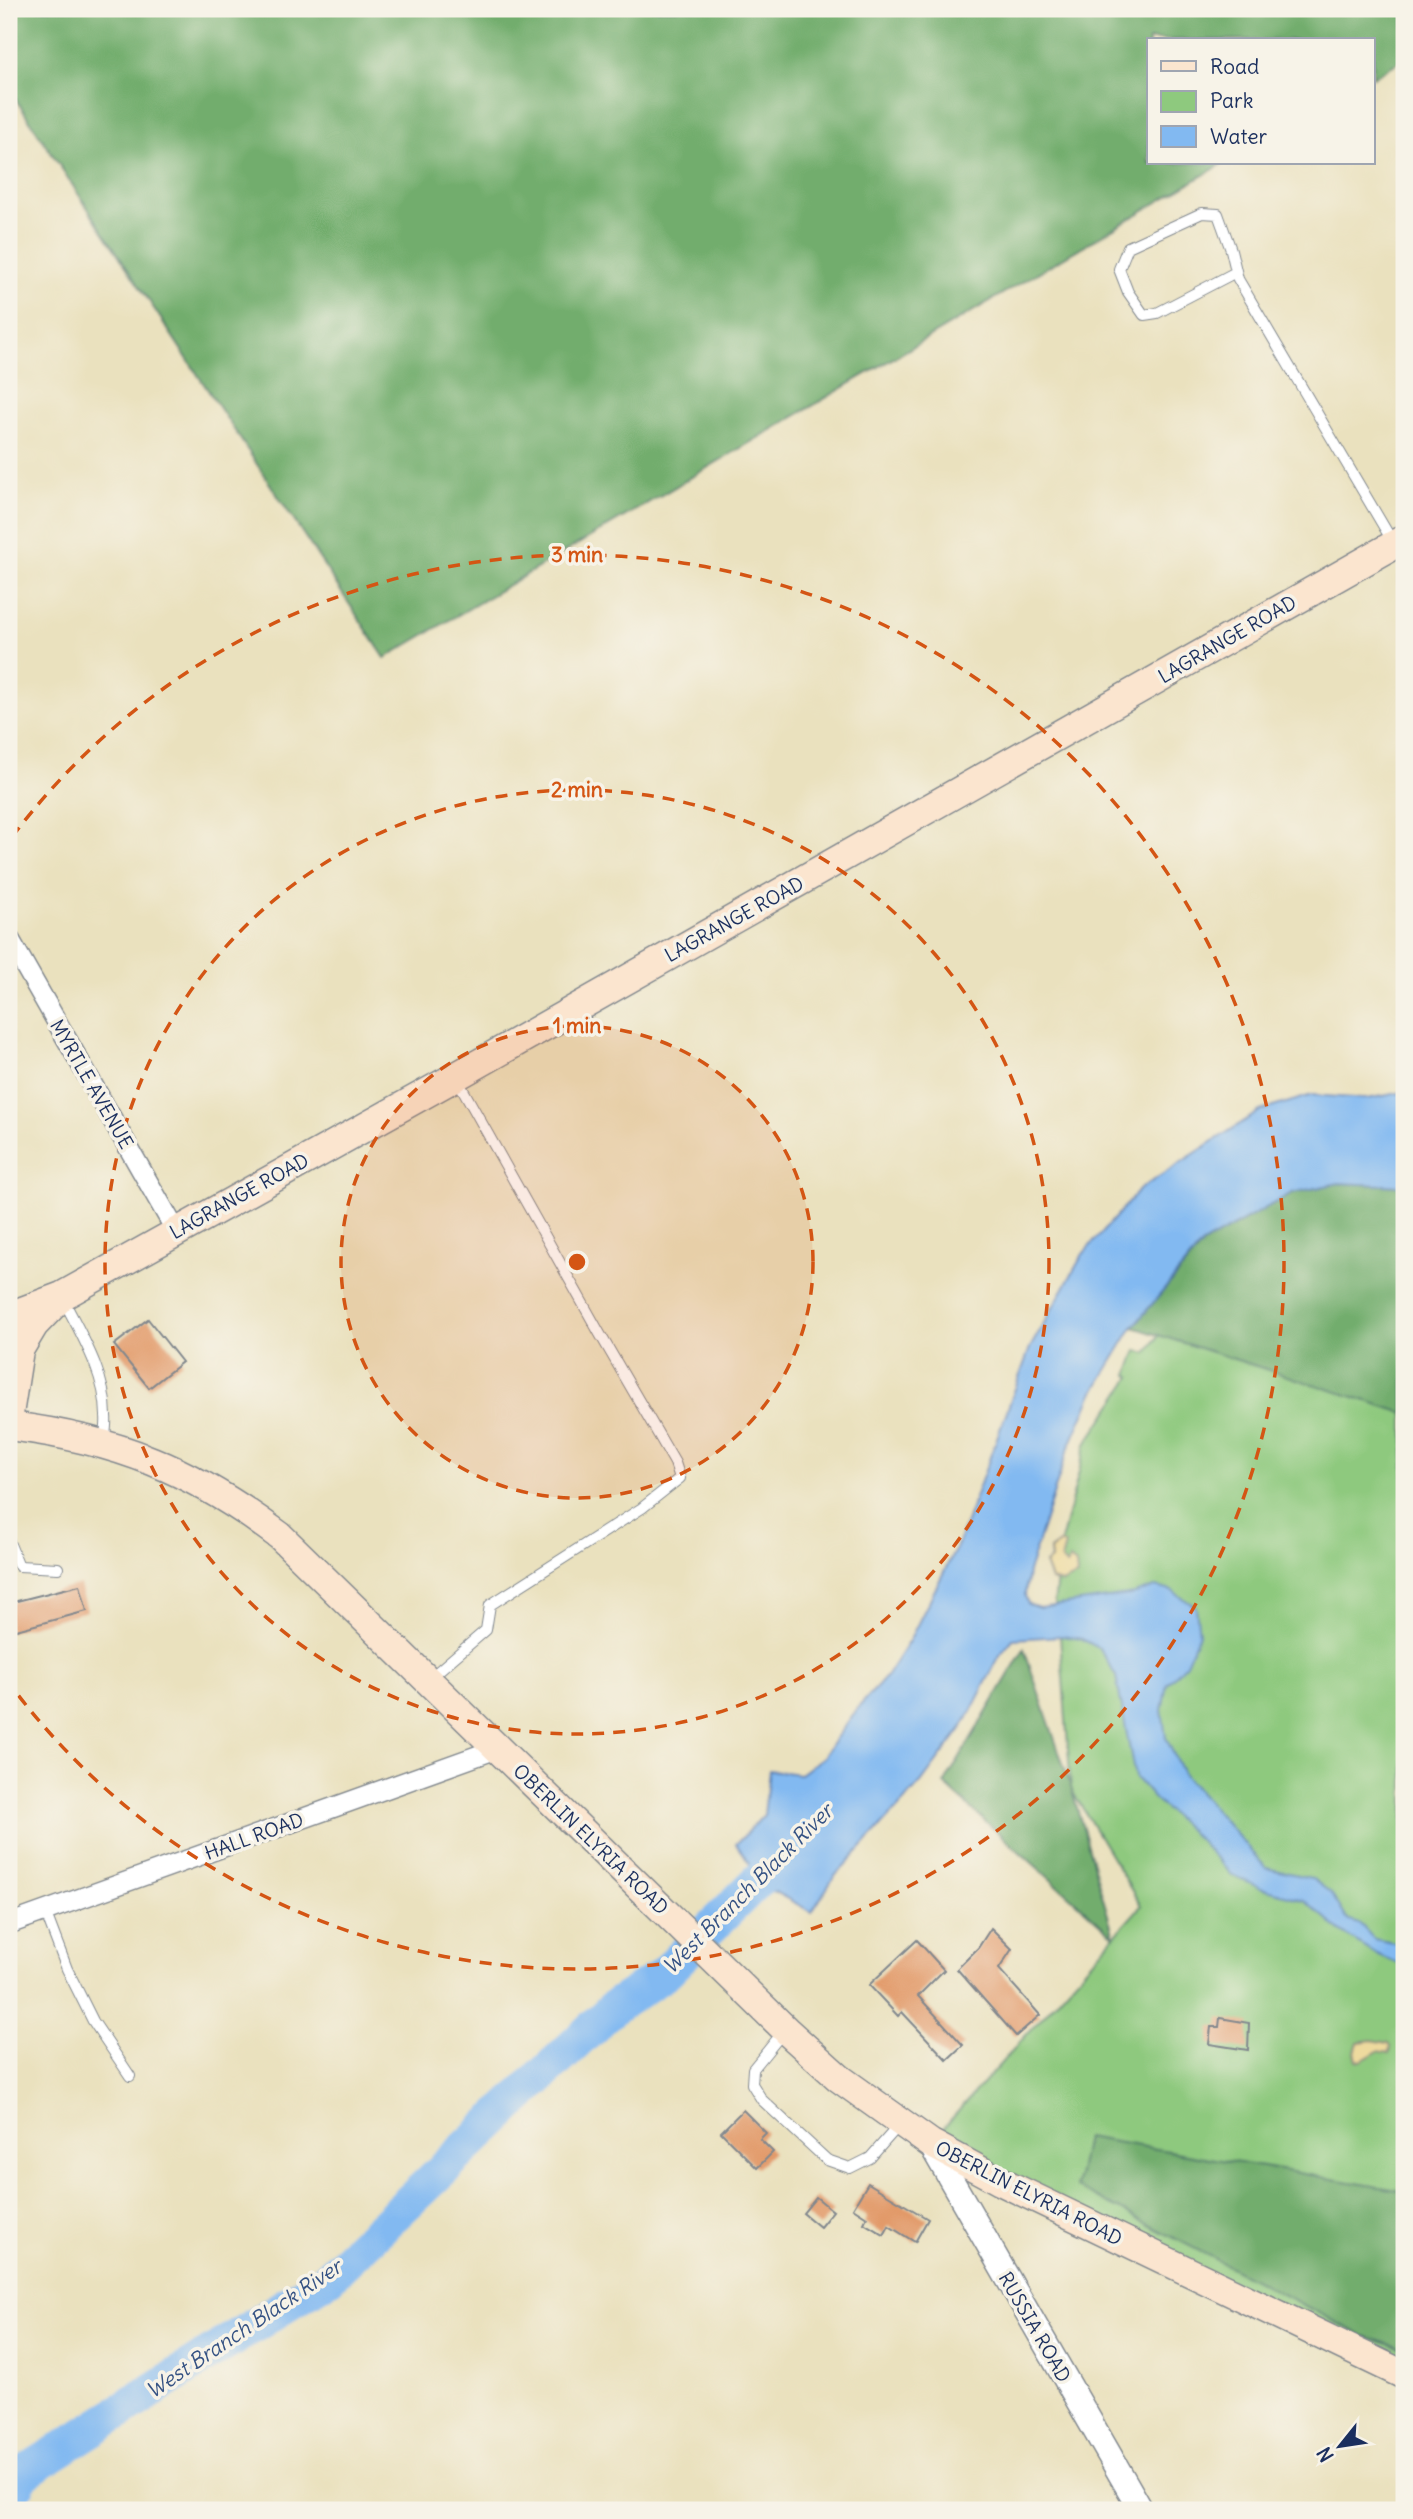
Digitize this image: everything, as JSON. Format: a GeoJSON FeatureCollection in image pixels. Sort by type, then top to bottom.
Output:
{"type":"FeatureCollection","features":[{"type":"Feature","properties":{"kind":"main road","name":"LAGRANGE ROAD"},"geometry":{"type":"LineString","coordinates":[[9,1316],[62,1296],[455,1077],[1399,542]]}},
{"type":"Feature","properties":{"kind":"main road","name":"LAGRANGE ROAD"},"geometry":{"type":"LineString","coordinates":[[9,1414],[19,1350],[34,1325],[62,1296]]}},
{"type":"Feature","properties":{"kind":"main road","name":"OBERLIN ELYRIA ROAD"},"geometry":{"type":"LineString","coordinates":[[9,1426],[50,1431],[104,1443],[172,1468],[246,1510],[279,1535],[785,2029],[839,2078],[900,2124],[1000,2181],[1404,2375]]}},
{"type":"Feature","properties":{"kind":"street","name":"MYRTLE AVENUE"},"geometry":{"type":"LineString","coordinates":[[9,938],[176,1231]]}},
{"type":"Feature","properties":{"kind":"street","name":"HALL ROAD"},"geometry":{"type":"LineString","coordinates":[[9,1924],[499,1748]]}},
{"type":"Feature","properties":{"kind":"street","name":"RUSSIA ROAD"},"geometry":{"type":"LineString","coordinates":[[930,2143],[1141,2510]]}},
{"type":"Feature","properties":{"kind":"lane"},"geometry":{"type":"LineString","coordinates":[[1236,272],[1157,313],[1144,315],[1129,292],[1119,269],[1128,247],[1202,213],[1218,214],[1231,250],[1238,279],[1399,542]]}},
{"type":"Feature","properties":{"kind":"lane"},"geometry":{"type":"LineString","coordinates":[[429,1679],[486,1630],[490,1605],[642,1508],[680,1478],[675,1463],[455,1077]]}},
{"type":"Feature","properties":{"kind":"lane"},"geometry":{"type":"LineString","coordinates":[[62,1296],[88,1349],[102,1389],[107,1415],[104,1443]]}},
{"type":"Feature","properties":{"kind":"lane"},"geometry":{"type":"LineString","coordinates":[[9,1542],[19,1566],[58,1568]]}},
{"type":"Feature","properties":{"kind":"lane"},"geometry":{"type":"LineString","coordinates":[[45,1911],[67,1969],[93,2021],[130,2076]]}},
{"type":"Feature","properties":{"kind":"lane"},"geometry":{"type":"LineString","coordinates":[[785,2029],[753,2069],[752,2084],[762,2100],[827,2160],[850,2168],[870,2158],[900,2124]]}},
{"type":"Feature","properties":{"kind":"green space"},"geometry":{"type":"Polygon","coordinates":[[[9,9],[1404,9],[1404,59],[1374,76],[1374,38],[1147,38],[1147,164],[1222,164],[385,658],[9,89],[9,9]]]}},
{"type":"Feature","properties":{"kind":"green space"},"geometry":{"type":"Polygon","coordinates":[[[1339,1183],[1404,1186],[1404,1413],[1133,1327],[1203,1244],[1292,1193],[1339,1183]]]}},
{"type":"Feature","properties":{"kind":"green space"},"geometry":{"type":"Polygon","coordinates":[[[1201,1273],[1404,1342],[1404,2375],[930,2143],[1141,1906],[1071,1789],[1060,1636],[1054,1605],[1061,1542],[1086,1444],[1131,1377],[1128,1375],[1137,1350],[1147,1353],[1201,1273]]]}},
{"type":"Feature","properties":{"kind":"green space"},"geometry":{"type":"Polygon","coordinates":[[[1024,1649],[1071,1787],[1114,1936],[944,1784],[1024,1649]]]}},
{"type":"Feature","properties":{"kind":"green space"},"geometry":{"type":"Polygon","coordinates":[[[1086,2137],[1404,2191],[1404,2349],[1361,2335],[1076,2187],[1086,2137]]]}},
{"type":"Feature","properties":{"kind":"sand"},"geometry":{"type":"Polygon","coordinates":[[[1061,1542],[1065,1545],[1061,1560],[1067,1565],[1070,1559],[1076,1564],[1077,1576],[1062,1583],[1051,1580],[1045,1564],[1051,1560],[1050,1550],[1061,1542]]]}},
{"type":"Feature","properties":{"kind":"sand"},"geometry":{"type":"Polygon","coordinates":[[[1372,2040],[1389,2043],[1390,2053],[1378,2051],[1361,2061],[1357,2060],[1355,2052],[1358,2042],[1372,2040]]]}},
{"type":"Feature","properties":{"kind":"water"},"geometry":{"type":"Polygon","coordinates":[[[1404,1092],[1404,1186],[1339,1183],[1292,1193],[1202,1244],[1133,1327],[1093,1393],[1067,1452],[1028,1572],[1025,1595],[1028,1604],[1039,1608],[1135,1594],[1155,1587],[1172,1591],[1196,1607],[1199,1634],[1186,1664],[1167,1684],[1162,1710],[1166,1738],[1183,1774],[1266,1868],[1311,1878],[1331,1893],[1347,1919],[1359,1923],[1374,1939],[1404,1945],[1404,1966],[1376,1954],[1340,1931],[1306,1901],[1260,1888],[1232,1875],[1135,1777],[1116,1676],[1099,1648],[1082,1639],[1061,1636],[1013,1639],[1000,1655],[964,1725],[921,1783],[834,1877],[812,1912],[767,1888],[736,1844],[764,1815],[769,1770],[800,1774],[823,1757],[857,1709],[886,1677],[909,1641],[958,1544],[1030,1348],[1083,1254],[1140,1189],[1260,1111],[1312,1095],[1367,1099],[1404,1092]]]}},
{"type":"Feature","properties":{"kind":"building"},"geometry":{"type":"Polygon","coordinates":[[[148,1319],[182,1362],[149,1388],[114,1345],[148,1319]]]}},
{"type":"Feature","properties":{"kind":"building"},"geometry":{"type":"Polygon","coordinates":[[[80,1585],[87,1611],[9,1632],[9,1603],[80,1585]]]}},
{"type":"Feature","properties":{"kind":"building"},"geometry":{"type":"Polygon","coordinates":[[[991,1928],[1012,1949],[999,1969],[1040,2015],[1016,2036],[957,1969],[978,1948],[991,1928]]]}},
{"type":"Feature","properties":{"kind":"building"},"geometry":{"type":"Polygon","coordinates":[[[917,1940],[944,1970],[918,1996],[963,2045],[947,2060],[902,2012],[898,2016],[869,1985],[917,1940]]]}},
{"type":"Feature","properties":{"kind":"building"},"geometry":{"type":"Polygon","coordinates":[[[1220,2018],[1249,2023],[1248,2050],[1209,2044],[1211,2027],[1219,2027],[1220,2018]]]}},
{"type":"Feature","properties":{"kind":"building"},"geometry":{"type":"Polygon","coordinates":[[[743,2110],[766,2133],[760,2139],[773,2152],[757,2168],[721,2132],[743,2110]]]}},
{"type":"Feature","properties":{"kind":"building"},"geometry":{"type":"Polygon","coordinates":[[[868,2183],[928,2219],[915,2242],[889,2226],[884,2235],[864,2223],[867,2217],[853,2208],[868,2183]]]}},
{"type":"Feature","properties":{"kind":"building"},"geometry":{"type":"Polygon","coordinates":[[[816,2197],[833,2211],[820,2227],[803,2213],[816,2197]]]}},
{"type":"Feature","properties":{"kind":"waterway","name":"West Branch Black River"},"geometry":{"type":"LineString","coordinates":[[9,2499],[24,2473],[328,2278],[614,2007],[663,1975],[793,1846]]}}]}
